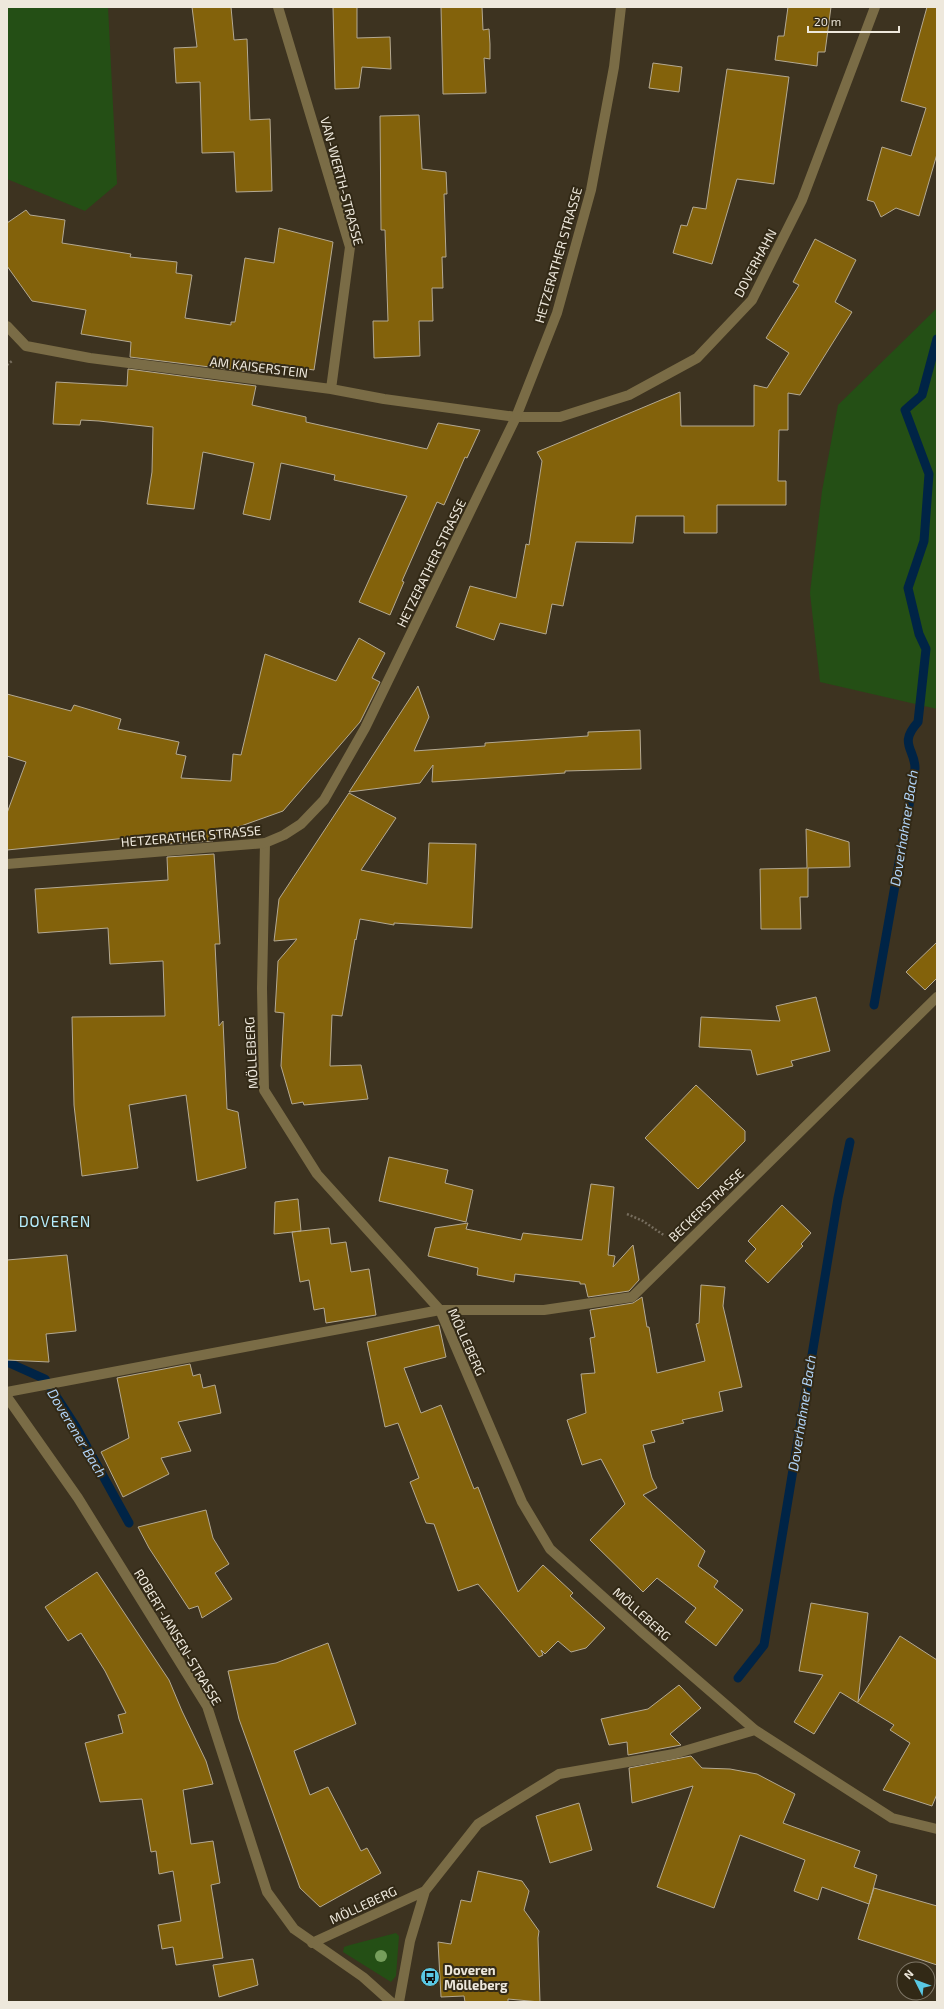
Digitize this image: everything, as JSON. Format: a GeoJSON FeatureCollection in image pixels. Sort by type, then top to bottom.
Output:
{"type":"FeatureCollection","features":[{"type":"Feature","properties":{"kind":"street","name":"VAN-WERTH-STRASSE"},"geometry":{"type":"LineString","coordinates":[[278,7],[350,247],[331,389]]}},
{"type":"Feature","properties":{"kind":"street","name":"HETZERATHER STRASSE"},"geometry":{"type":"LineString","coordinates":[[7,864],[265,843],[284,835],[301,824],[324,800],[369,721],[516,417],[557,313],[591,190],[614,67],[620,7]]}},
{"type":"Feature","properties":{"kind":"street","name":"DOVERHAHN"},"geometry":{"type":"LineString","coordinates":[[516,417],[560,417],[629,395],[697,358],[752,300],[802,200],[875,7]]}},
{"type":"Feature","properties":{"kind":"street","name":"AM KAISERSTEIN"},"geometry":{"type":"LineString","coordinates":[[7,326],[26,346],[90,358],[331,389],[384,399],[516,417]]}},
{"type":"Feature","properties":{"kind":"street","name":"MÖLLEBERG"},"geometry":{"type":"LineString","coordinates":[[265,843],[262,988],[264,1090],[317,1174],[440,1310],[522,1502],[550,1548],[643,1633],[755,1730],[892,1818],[937,1829]]}},
{"type":"Feature","properties":{"kind":"street","name":"BECKERSTRASSE"},"geometry":{"type":"LineString","coordinates":[[7,1392],[440,1310],[544,1310],[632,1297],[937,997]]}},
{"type":"Feature","properties":{"kind":"street","name":"ROBERT-JANSEN-STRASSE"},"geometry":{"type":"LineString","coordinates":[[7,1397],[78,1498],[207,1706],[267,1892],[294,1929],[312,1943],[363,1976],[391,2002]]}},
{"type":"Feature","properties":{"kind":"street","name":"MÖLLEBERG"},"geometry":{"type":"LineString","coordinates":[[399,2002],[410,1941],[425,1891],[478,1824],[559,1774],[674,1754],[755,1730]]}},
{"type":"Feature","properties":{"kind":"street","name":"MÖLLEBERG"},"geometry":{"type":"LineString","coordinates":[[312,1943],[425,1891]]}},
{"type":"Feature","properties":{"kind":"path"},"geometry":{"type":"LineString","coordinates":[[627,1214],[643,1221],[662,1233],[679,1250]]}},
{"type":"Feature","properties":{"kind":"green space"},"geometry":{"type":"Polygon","coordinates":[[[7,7],[108,7],[117,184],[85,211],[7,179],[7,7]]]}},
{"type":"Feature","properties":{"kind":"green space"},"geometry":{"type":"Polygon","coordinates":[[[937,308],[937,709],[820,682],[810,593],[822,491],[838,405],[937,308]]]}},
{"type":"Feature","properties":{"kind":"green space"},"geometry":{"type":"Polygon","coordinates":[[[396,1933],[399,1936],[396,1976],[391,1982],[343,1952],[344,1947],[396,1933]]]}},
{"type":"Feature","properties":{"kind":"building"},"geometry":{"type":"Polygon","coordinates":[[[192,7],[231,7],[234,40],[247,39],[250,120],[270,119],[272,191],[236,192],[234,152],[202,153],[200,82],[176,83],[174,48],[197,47],[192,7]]]}},
{"type":"Feature","properties":{"kind":"building"},"geometry":{"type":"Polygon","coordinates":[[[333,7],[357,7],[357,38],[390,37],[391,69],[362,67],[359,88],[335,89],[333,7]]]}},
{"type":"Feature","properties":{"kind":"building"},"geometry":{"type":"Polygon","coordinates":[[[441,7],[482,7],[483,30],[489,29],[490,44],[490,59],[484,58],[486,93],[443,94],[441,7]]]}},
{"type":"Feature","properties":{"kind":"building"},"geometry":{"type":"Polygon","coordinates":[[[788,7],[831,7],[825,52],[818,52],[817,66],[775,60],[778,36],[784,36],[788,7]]]}},
{"type":"Feature","properties":{"kind":"building"},"geometry":{"type":"Polygon","coordinates":[[[927,7],[937,7],[937,154],[919,216],[896,208],[881,217],[874,202],[867,200],[882,147],[911,156],[926,108],[901,101],[927,7]]]}},
{"type":"Feature","properties":{"kind":"building"},"geometry":{"type":"Polygon","coordinates":[[[653,63],[682,67],[679,92],[649,88],[653,63]]]}},
{"type":"Feature","properties":{"kind":"building"},"geometry":{"type":"Polygon","coordinates":[[[727,69],[789,77],[774,184],[737,179],[712,264],[673,253],[681,225],[687,226],[693,207],[706,209],[727,69]]]}},
{"type":"Feature","properties":{"kind":"building"},"geometry":{"type":"Polygon","coordinates":[[[419,115],[422,169],[446,172],[447,194],[444,194],[446,257],[442,257],[443,288],[432,288],[433,321],[419,321],[420,356],[374,358],[373,321],[388,321],[385,230],[381,230],[380,116],[419,115]]]}},
{"type":"Feature","properties":{"kind":"building"},"geometry":{"type":"Polygon","coordinates":[[[26,210],[30,215],[65,220],[62,243],[131,254],[130,257],[177,262],[176,273],[192,275],[185,318],[231,325],[231,322],[235,322],[245,258],[274,263],[279,228],[333,242],[314,370],[261,362],[258,373],[130,357],[131,342],[81,334],[86,310],[32,301],[7,266],[7,223],[26,210]]]}},
{"type":"Feature","properties":{"kind":"building"},"geometry":{"type":"Polygon","coordinates":[[[815,239],[856,260],[835,302],[852,312],[800,395],[788,393],[788,430],[779,430],[778,481],[786,481],[786,505],[717,505],[717,533],[684,533],[684,516],[636,516],[633,543],[576,542],[563,606],[552,604],[546,634],[500,623],[494,640],[456,627],[470,586],[516,598],[526,544],[529,545],[542,461],[537,452],[680,392],[681,426],[754,426],[754,385],[767,388],[789,353],[766,338],[799,285],[793,282],[815,239]]]}},
{"type":"Feature","properties":{"kind":"building"},"geometry":{"type":"Polygon","coordinates":[[[128,369],[256,386],[252,405],[306,417],[306,422],[427,449],[438,423],[480,430],[467,458],[465,457],[444,505],[437,502],[402,581],[404,582],[390,615],[359,602],[407,496],[334,480],[335,475],[281,463],[270,520],[243,514],[254,463],[203,452],[194,509],[147,504],[152,472],[153,427],[81,420],[80,425],[53,424],[56,382],[127,386],[128,369]]]}},
{"type":"Feature","properties":{"kind":"building"},"geometry":{"type":"Polygon","coordinates":[[[359,638],[385,653],[372,678],[380,682],[360,722],[283,811],[213,836],[213,841],[167,844],[167,834],[7,850],[7,813],[26,762],[7,756],[7,694],[71,711],[74,705],[121,719],[118,729],[179,742],[176,754],[186,756],[181,778],[231,781],[233,754],[241,755],[265,654],[336,681],[359,638]]]}},
{"type":"Feature","properties":{"kind":"building"},"geometry":{"type":"Polygon","coordinates":[[[418,686],[429,717],[414,751],[485,746],[485,743],[588,736],[588,732],[640,730],[641,769],[565,771],[565,773],[432,782],[433,765],[420,783],[349,792],[418,686]]]}},
{"type":"Feature","properties":{"kind":"building"},"geometry":{"type":"Polygon","coordinates":[[[349,793],[396,818],[361,870],[427,884],[429,843],[476,844],[472,928],[394,923],[394,925],[360,919],[356,940],[355,939],[342,1016],[332,1015],[330,1066],[361,1065],[368,1099],[304,1105],[303,1102],[292,1104],[281,1066],[284,1013],[275,1012],[278,961],[297,939],[274,941],[279,899],[349,793]]]}},
{"type":"Feature","properties":{"kind":"building"},"geometry":{"type":"Polygon","coordinates":[[[806,829],[849,842],[850,867],[808,868],[808,897],[800,897],[801,929],[761,929],[760,869],[807,868],[806,829]]]}},
{"type":"Feature","properties":{"kind":"building"},"geometry":{"type":"Polygon","coordinates":[[[214,854],[220,944],[215,944],[219,1026],[223,1021],[227,1109],[238,1112],[246,1168],[197,1181],[186,1095],[129,1105],[138,1168],[82,1176],[74,1105],[72,1017],[165,1016],[163,961],[110,964],[108,928],[38,933],[35,889],[168,880],[167,857],[214,854]]]}},
{"type":"Feature","properties":{"kind":"building"},"geometry":{"type":"Polygon","coordinates":[[[937,942],[937,978],[925,990],[906,972],[937,942]]]}},
{"type":"Feature","properties":{"kind":"building"},"geometry":{"type":"Polygon","coordinates":[[[816,997],[830,1051],[791,1061],[793,1066],[757,1075],[751,1050],[699,1047],[701,1017],[780,1021],[776,1006],[816,997]]]}},
{"type":"Feature","properties":{"kind":"building"},"geometry":{"type":"Polygon","coordinates":[[[696,1085],[745,1131],[745,1141],[698,1189],[645,1138],[696,1085]]]}},
{"type":"Feature","properties":{"kind":"building"},"geometry":{"type":"Polygon","coordinates":[[[389,1157],[448,1170],[445,1183],[473,1190],[466,1222],[379,1201],[389,1157]]]}},
{"type":"Feature","properties":{"kind":"building"},"geometry":{"type":"Polygon","coordinates":[[[591,1184],[614,1187],[608,1255],[615,1256],[613,1267],[633,1245],[639,1280],[629,1291],[588,1297],[585,1284],[580,1284],[580,1282],[515,1274],[514,1282],[477,1275],[478,1268],[428,1256],[435,1228],[468,1223],[466,1229],[521,1240],[523,1233],[582,1240],[591,1184]]]}},
{"type":"Feature","properties":{"kind":"building"},"geometry":{"type":"Polygon","coordinates":[[[298,1199],[301,1231],[274,1234],[275,1202],[298,1199]]]}},
{"type":"Feature","properties":{"kind":"building"},"geometry":{"type":"Polygon","coordinates":[[[782,1205],[811,1233],[801,1244],[803,1246],[768,1283],[745,1261],[756,1249],[748,1241],[782,1205]]]}},
{"type":"Feature","properties":{"kind":"building"},"geometry":{"type":"Polygon","coordinates":[[[329,1228],[331,1244],[346,1242],[351,1272],[369,1269],[376,1315],[326,1323],[324,1308],[314,1310],[309,1280],[300,1282],[292,1232],[329,1228]]]}},
{"type":"Feature","properties":{"kind":"building"},"geometry":{"type":"Polygon","coordinates":[[[67,1255],[76,1331],[46,1334],[49,1362],[7,1360],[7,1260],[67,1255]]]}},
{"type":"Feature","properties":{"kind":"building"},"geometry":{"type":"Polygon","coordinates":[[[701,1285],[725,1287],[723,1306],[742,1387],[719,1392],[723,1411],[682,1420],[684,1423],[651,1431],[655,1442],[643,1445],[652,1478],[657,1488],[643,1495],[705,1551],[698,1566],[718,1581],[714,1587],[743,1610],[716,1646],[685,1622],[696,1608],[657,1578],[643,1592],[590,1540],[625,1504],[601,1459],[582,1465],[567,1420],[586,1413],[581,1374],[595,1373],[590,1338],[595,1337],[590,1310],[633,1303],[642,1297],[657,1373],[705,1361],[696,1324],[699,1323],[701,1285]]]}},
{"type":"Feature","properties":{"kind":"building"},"geometry":{"type":"Polygon","coordinates":[[[439,1325],[446,1357],[404,1368],[421,1413],[441,1405],[474,1489],[478,1487],[518,1592],[543,1565],[573,1593],[570,1596],[605,1628],[586,1648],[571,1652],[558,1641],[545,1654],[541,1650],[543,1655],[539,1657],[478,1584],[458,1591],[434,1524],[426,1523],[410,1482],[419,1478],[398,1423],[385,1427],[367,1342],[439,1325]]]}},
{"type":"Feature","properties":{"kind":"building"},"geometry":{"type":"Polygon","coordinates":[[[190,1364],[193,1376],[200,1374],[203,1388],[215,1385],[221,1413],[178,1422],[191,1451],[161,1458],[169,1474],[123,1497],[101,1452],[129,1438],[117,1378],[190,1364]]]}},
{"type":"Feature","properties":{"kind":"building"},"geometry":{"type":"Polygon","coordinates":[[[206,1510],[213,1538],[229,1564],[215,1573],[232,1599],[202,1618],[198,1606],[189,1609],[149,1548],[138,1527],[206,1510]]]}},
{"type":"Feature","properties":{"kind":"building"},"geometry":{"type":"Polygon","coordinates":[[[97,1572],[169,1680],[206,1761],[213,1784],[183,1790],[191,1844],[213,1841],[220,1883],[211,1885],[223,1958],[176,1965],[173,1947],[162,1949],[158,1925],[181,1921],[173,1871],[159,1874],[156,1851],[151,1852],[142,1799],[100,1802],[85,1743],[123,1733],[118,1715],[126,1713],[105,1671],[81,1633],[68,1641],[45,1607],[97,1572]]]}},
{"type":"Feature","properties":{"kind":"building"},"geometry":{"type":"Polygon","coordinates":[[[811,1603],[868,1613],[858,1702],[900,1636],[937,1660],[937,1794],[932,1806],[883,1790],[910,1743],[890,1730],[894,1725],[840,1692],[814,1734],[794,1722],[823,1675],[799,1671],[811,1603]]]}},
{"type":"Feature","properties":{"kind":"building"},"geometry":{"type":"Polygon","coordinates":[[[328,1643],[356,1724],[294,1751],[310,1795],[328,1787],[361,1851],[367,1848],[381,1873],[320,1907],[300,1888],[239,1719],[228,1671],[276,1663],[328,1643]]]}},
{"type":"Feature","properties":{"kind":"building"},"geometry":{"type":"Polygon","coordinates":[[[679,1685],[701,1708],[670,1734],[681,1745],[628,1755],[627,1742],[609,1745],[601,1719],[648,1709],[679,1685]]]}},
{"type":"Feature","properties":{"kind":"building"},"geometry":{"type":"Polygon","coordinates":[[[691,1756],[702,1768],[730,1769],[757,1774],[795,1794],[783,1823],[860,1851],[854,1867],[877,1875],[869,1904],[822,1887],[818,1900],[794,1891],[805,1860],[740,1835],[714,1908],[657,1887],[693,1786],[632,1803],[629,1768],[691,1756]]]}},
{"type":"Feature","properties":{"kind":"building"},"geometry":{"type":"Polygon","coordinates":[[[579,1803],[592,1850],[550,1863],[536,1816],[579,1803]]]}},
{"type":"Feature","properties":{"kind":"building"},"geometry":{"type":"Polygon","coordinates":[[[478,1871],[522,1881],[529,1891],[524,1910],[539,1931],[540,2002],[508,1999],[508,2002],[465,2002],[464,1996],[441,1997],[438,1942],[451,1944],[461,1900],[471,1902],[478,1871]]]}},
{"type":"Feature","properties":{"kind":"building"},"geometry":{"type":"Polygon","coordinates":[[[874,1888],[937,1906],[937,1965],[936,1961],[925,1961],[858,1939],[874,1888]]]}},
{"type":"Feature","properties":{"kind":"building"},"geometry":{"type":"Polygon","coordinates":[[[253,1959],[258,1985],[219,1997],[213,1965],[253,1959]]]}},
{"type":"Feature","properties":{"kind":"waterway","name":"Doverhahner Bach"},"geometry":{"type":"LineString","coordinates":[[874,1005],[914,780],[914,761],[908,741],[912,730],[918,722],[926,649],[919,634],[908,588],[924,541],[929,474],[905,410],[922,395],[937,339]]}},
{"type":"Feature","properties":{"kind":"waterway","name":"Doverhahner Bach"},"geometry":{"type":"LineString","coordinates":[[738,1678],[764,1645],[838,1198],[850,1142]]}},
{"type":"Feature","properties":{"kind":"waterway","name":"Doverener Bach"},"geometry":{"type":"LineString","coordinates":[[7,1362],[45,1379],[76,1427],[129,1523]]}},
{"type":"Feature","properties":{"kind":"place","name":"Doveren Mölleberg"},"geometry":{"type":"Point","coordinates":[430,1977]}},
{"type":"Feature","properties":{"kind":"district","name":"DOVEREN"},"geometry":{"type":"Point","coordinates":[55,1222]}}]}
